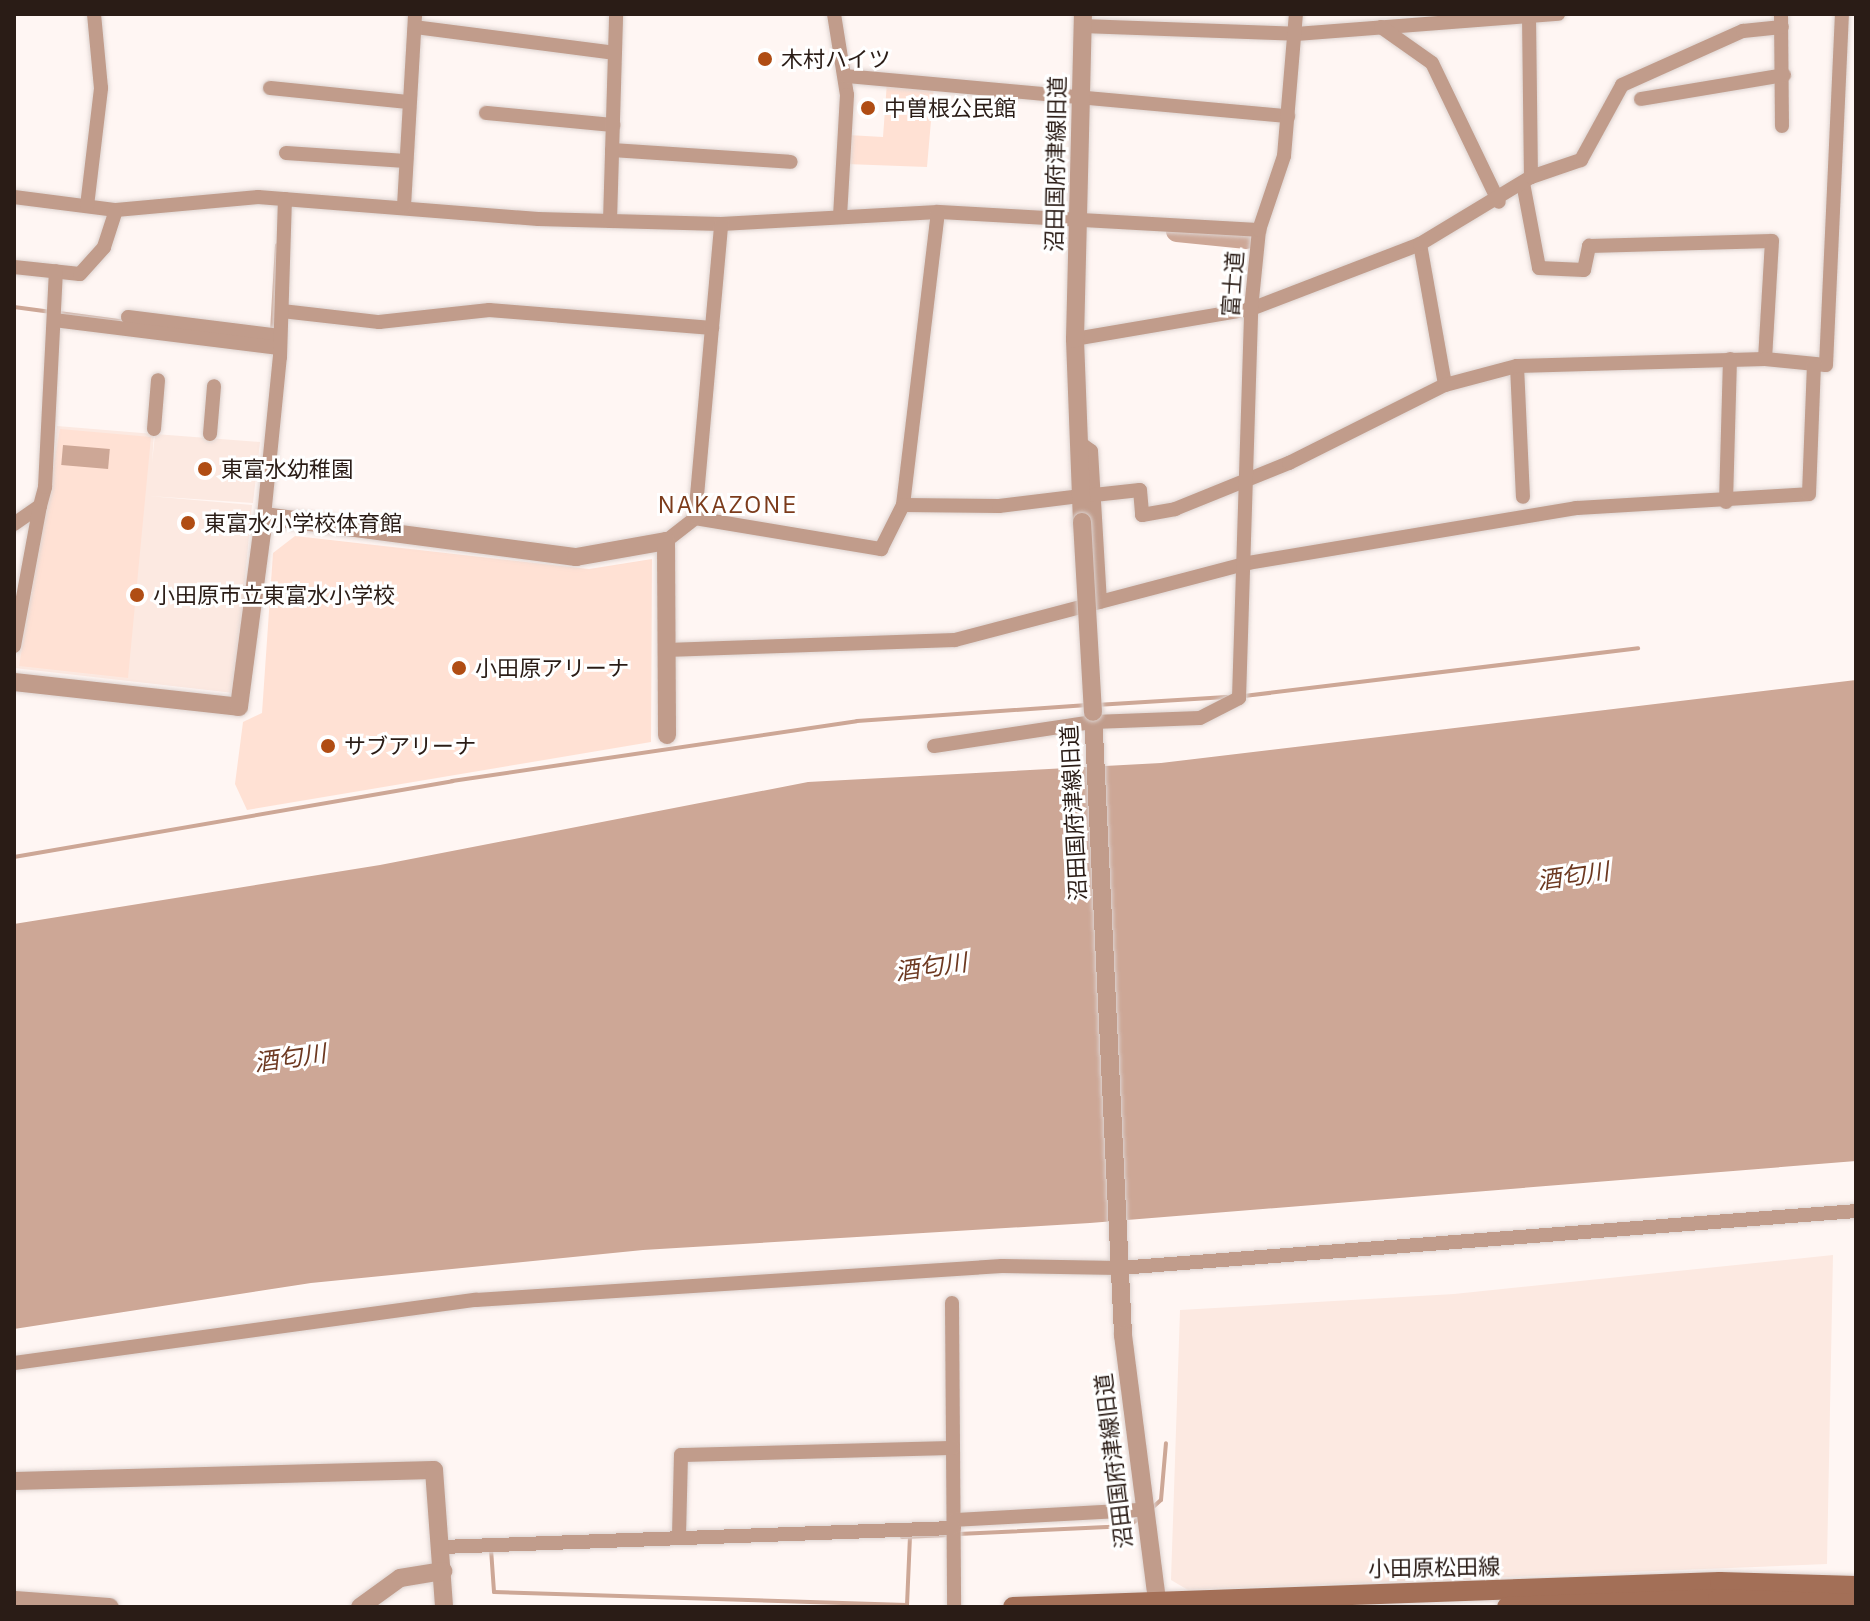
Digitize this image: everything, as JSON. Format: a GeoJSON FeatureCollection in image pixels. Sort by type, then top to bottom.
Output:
{"type":"FeatureCollection","features":[{"type":"Feature","properties":{"kind":"main road","name":"小田原松田線"},"geometry":{"type":"LineString","coordinates":[[1013,1607],[1720,1582],[1856,1586]]}},
{"type":"Feature","properties":{"kind":"main road","name":"小田原松田線"},"geometry":{"type":"LineString","coordinates":[[1507,1607],[1718,1599],[1856,1604]]}},
{"type":"Feature","properties":{"kind":"street"},"geometry":{"type":"LineString","coordinates":[[87,206],[101,88],[94,14]]}},
{"type":"Feature","properties":{"kind":"street"},"geometry":{"type":"LineString","coordinates":[[610,221],[616,14]]}},
{"type":"Feature","properties":{"kind":"street"},"geometry":{"type":"LineString","coordinates":[[834,14],[846,76],[840,216]]}},
{"type":"Feature","properties":{"kind":"street","name":"富士道"},"geometry":{"type":"LineString","coordinates":[[934,746],[1093,717],[1200,718],[1233,706],[1243,679],[1250,477],[1251,309],[1259,230],[1288,116],[1296,14]]}},
{"type":"Feature","properties":{"kind":"street"},"geometry":{"type":"LineString","coordinates":[[1082,20],[1296,34],[1558,14]]}},
{"type":"Feature","properties":{"kind":"street"},"geometry":{"type":"LineString","coordinates":[[903,505],[999,506],[1140,490],[1142,515],[1250,477],[1445,385],[1517,366],[1730,359],[1826,365],[1842,14]]}},
{"type":"Feature","properties":{"kind":"street"},"geometry":{"type":"LineString","coordinates":[[1529,16],[1527,180],[1539,268],[1584,270],[1589,246],[1772,241],[1765,359]]}},
{"type":"Feature","properties":{"kind":"street"},"geometry":{"type":"LineString","coordinates":[[404,206],[415,20],[614,53]]}},
{"type":"Feature","properties":{"kind":"street","name":"沼田国府津線旧道"},"geometry":{"type":"LineString","coordinates":[[1082,20],[1075,339],[1077,441],[1087,495],[1082,522],[1117,1241],[1141,1510],[1158,1603]]}},
{"type":"Feature","properties":{"kind":"street"},"geometry":{"type":"LineString","coordinates":[[1075,339],[1251,309],[1420,244],[1499,202],[1527,180],[1581,160],[1622,85],[1743,31],[1782,21],[1782,126]]}},
{"type":"Feature","properties":{"kind":"street"},"geometry":{"type":"LineString","coordinates":[[1381,27],[1432,63],[1499,202]]}},
{"type":"Feature","properties":{"kind":"street"},"geometry":{"type":"LineString","coordinates":[[1641,99],[1784,75]]}},
{"type":"Feature","properties":{"kind":"street"},"geometry":{"type":"LineString","coordinates":[[846,76],[1288,116]]}},
{"type":"Feature","properties":{"kind":"street"},"geometry":{"type":"LineString","coordinates":[[270,88],[408,102]]}},
{"type":"Feature","properties":{"kind":"street"},"geometry":{"type":"LineString","coordinates":[[486,113],[613,125]]}},
{"type":"Feature","properties":{"kind":"street"},"geometry":{"type":"LineString","coordinates":[[612,150],[791,162]]}},
{"type":"Feature","properties":{"kind":"street"},"geometry":{"type":"LineString","coordinates":[[286,153],[406,161]]}},
{"type":"Feature","properties":{"kind":"street"},"geometry":{"type":"LineString","coordinates":[[14,197],[116,210],[285,199],[610,221],[721,224],[938,212],[1259,230]]}},
{"type":"Feature","properties":{"kind":"street"},"geometry":{"type":"LineString","coordinates":[[14,682],[239,707],[264,516],[276,340],[282,311],[279,242],[285,199]]}},
{"type":"Feature","properties":{"kind":"street"},"geometry":{"type":"LineString","coordinates":[[14,267],[80,274],[104,247],[116,210]]}},
{"type":"Feature","properties":{"kind":"street"},"geometry":{"type":"LineString","coordinates":[[695,518],[881,549],[903,505],[938,212]]}},
{"type":"Feature","properties":{"kind":"street"},"geometry":{"type":"LineString","coordinates":[[264,516],[576,557],[666,541],[695,518],[721,224]]}},
{"type":"Feature","properties":{"kind":"street"},"geometry":{"type":"LineString","coordinates":[[1420,244],[1445,385]]}},
{"type":"Feature","properties":{"kind":"street"},"geometry":{"type":"LineString","coordinates":[[14,646],[40,506],[56,271]]}},
{"type":"Feature","properties":{"kind":"street"},"geometry":{"type":"LineString","coordinates":[[282,311],[379,322],[489,310],[712,328]]}},
{"type":"Feature","properties":{"kind":"street"},"geometry":{"type":"LineString","coordinates":[[128,317],[276,340]]}},
{"type":"Feature","properties":{"kind":"street"},"geometry":{"type":"LineString","coordinates":[[54,320],[276,340]]}},
{"type":"Feature","properties":{"kind":"street"},"geometry":{"type":"LineString","coordinates":[[1726,502],[1730,359]]}},
{"type":"Feature","properties":{"kind":"street"},"geometry":{"type":"LineString","coordinates":[[666,650],[955,640],[1248,563],[1576,508],[1726,502],[1809,494],[1814,364]]}},
{"type":"Feature","properties":{"kind":"street"},"geometry":{"type":"LineString","coordinates":[[1517,366],[1523,497]]}},
{"type":"Feature","properties":{"kind":"street"},"geometry":{"type":"LineString","coordinates":[[154,429],[158,380]]}},
{"type":"Feature","properties":{"kind":"street"},"geometry":{"type":"LineString","coordinates":[[210,434],[214,386]]}},
{"type":"Feature","properties":{"kind":"street"},"geometry":{"type":"LineString","coordinates":[[1087,495],[1100,602]]}},
{"type":"Feature","properties":{"kind":"street"},"geometry":{"type":"LineString","coordinates":[[14,524],[40,506]]}},
{"type":"Feature","properties":{"kind":"street"},"geometry":{"type":"LineString","coordinates":[[666,541],[667,735]]}},
{"type":"Feature","properties":{"kind":"street"},"geometry":{"type":"LineString","coordinates":[[14,1363],[476,1300],[1002,1266],[1119,1268],[1856,1211]]}},
{"type":"Feature","properties":{"kind":"street"},"geometry":{"type":"LineString","coordinates":[[952,1303],[954,1607]]}},
{"type":"Feature","properties":{"kind":"street"},"geometry":{"type":"LineString","coordinates":[[679,1536],[681,1455],[953,1448]]}},
{"type":"Feature","properties":{"kind":"street"},"geometry":{"type":"LineString","coordinates":[[14,1481],[434,1470],[444,1607]]}},
{"type":"Feature","properties":{"kind":"street"},"geometry":{"type":"LineString","coordinates":[[442,1547],[954,1524],[1141,1510]]}},
{"type":"Feature","properties":{"kind":"street"},"geometry":{"type":"LineString","coordinates":[[364,1605],[400,1578],[443,1571]]}},
{"type":"Feature","properties":{"kind":"street"},"geometry":{"type":"LineString","coordinates":[[14,1600],[110,1607]]}},
{"type":"Feature","properties":{"kind":"shaded area"},"geometry":{"type":"Polygon","coordinates":[[[887,82],[934,86],[927,167],[846,164],[848,135],[883,137],[887,82]]]}},
{"type":"Feature","properties":{"kind":"shaded area","name":"小田原市立東富水小学校"},"geometry":{"type":"Polygon","coordinates":[[[57,426],[154,434],[152,463],[155,434],[260,442],[253,503],[149,496],[252,505],[234,693],[14,668],[52,486],[57,426]]]}},
{"type":"Feature","properties":{"kind":"shaded area"},"geometry":{"type":"Polygon","coordinates":[[[60,429],[151,437],[128,678],[19,666],[60,429]]]}},
{"type":"Feature","properties":{"kind":"shaded area","name":"小田原アリーナ"},"geometry":{"type":"Polygon","coordinates":[[[295,536],[589,569],[652,559],[651,742],[247,810],[235,784],[243,722],[262,713],[273,553],[295,536]]]}},
{"type":"Feature","properties":{"kind":"shaded area"},"geometry":{"type":"Polygon","coordinates":[[[1833,1255],[1827,1564],[1188,1590],[1171,1580],[1180,1310],[1454,1294],[1833,1255]]]}},
{"type":"Feature","properties":{"kind":"water"},"geometry":{"type":"Polygon","coordinates":[[[63,445],[110,449],[108,469],[61,465],[63,445]]]}},
{"type":"Feature","properties":{"kind":"water","name":"酒匂川"},"geometry":{"type":"Polygon","coordinates":[[[1856,680],[1856,1161],[1090,1223],[643,1250],[311,1283],[14,1329],[14,924],[380,865],[808,782],[1161,763],[1856,680]]]}},
{"type":"Feature","properties":{"kind":"waterway"},"geometry":{"type":"LineString","coordinates":[[1177,231],[1247,238]]}},
{"type":"Feature","properties":{"kind":"waterway"},"geometry":{"type":"LineString","coordinates":[[272,332],[277,245]]}},
{"type":"Feature","properties":{"kind":"waterway"},"geometry":{"type":"LineString","coordinates":[[14,307],[126,322]]}},
{"type":"Feature","properties":{"kind":"waterway"},"geometry":{"type":"LineString","coordinates":[[1244,696],[1638,648]]}},
{"type":"Feature","properties":{"kind":"waterway"},"geometry":{"type":"LineString","coordinates":[[1096,705],[1227,697]]}},
{"type":"Feature","properties":{"kind":"waterway"},"geometry":{"type":"LineString","coordinates":[[14,857],[452,781],[857,721],[1087,705]]}},
{"type":"Feature","properties":{"kind":"waterway"},"geometry":{"type":"LineString","coordinates":[[1152,1508],[1161,1500],[1166,1443]]}},
{"type":"Feature","properties":{"kind":"waterway"},"geometry":{"type":"LineString","coordinates":[[958,1534],[1129,1526],[1142,1516]]}},
{"type":"Feature","properties":{"kind":"waterway"},"geometry":{"type":"LineString","coordinates":[[902,1537],[949,1535]]}},
{"type":"Feature","properties":{"kind":"waterway"},"geometry":{"type":"LineString","coordinates":[[491,1549],[494,1592],[907,1605],[910,1537]]}},
{"type":"Feature","properties":{"kind":"place","name":"木村ハイツ"},"geometry":{"type":"Point","coordinates":[765,59]}},
{"type":"Feature","properties":{"kind":"place","name":"中曽根公民館"},"geometry":{"type":"Point","coordinates":[868,108]}},
{"type":"Feature","properties":{"kind":"place","name":"東富水幼稚園"},"geometry":{"type":"Point","coordinates":[205,469]}},
{"type":"Feature","properties":{"kind":"place","name":"東富水小学校体育館"},"geometry":{"type":"Point","coordinates":[188,523]}},
{"type":"Feature","properties":{"kind":"place","name":"小田原市立東富水小学校"},"geometry":{"type":"Point","coordinates":[137,595]}},
{"type":"Feature","properties":{"kind":"place","name":"小田原アリーナ"},"geometry":{"type":"Point","coordinates":[459,668]}},
{"type":"Feature","properties":{"kind":"place","name":"サブアリーナ"},"geometry":{"type":"Point","coordinates":[328,746]}},
{"type":"Feature","properties":{"kind":"district","name":"NAKAZONE"},"geometry":{"type":"Point","coordinates":[728,505]}}]}
